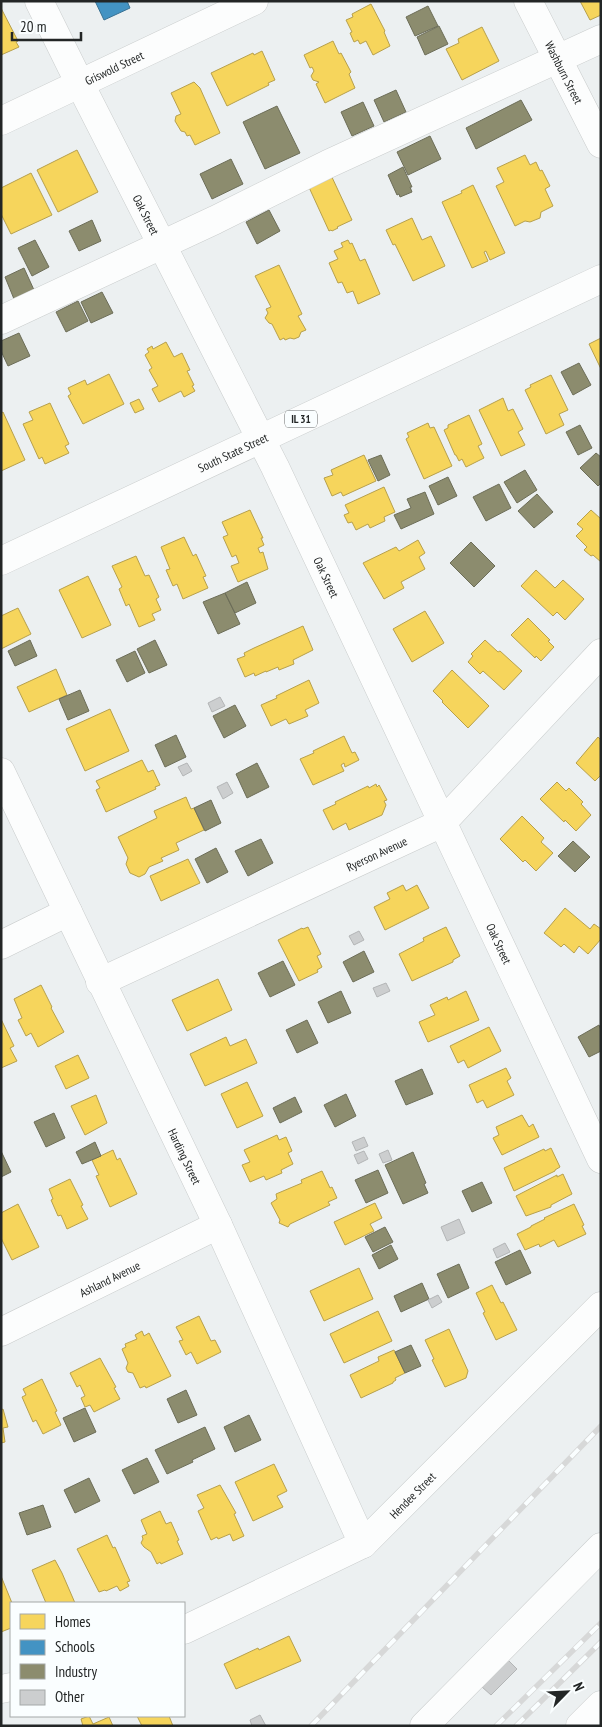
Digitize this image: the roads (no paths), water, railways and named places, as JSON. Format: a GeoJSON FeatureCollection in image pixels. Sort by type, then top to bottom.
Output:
{"type":"FeatureCollection","features":[{"type":"Feature","properties":{"kind":"street","name":"Oak Street"},"geometry":{"type":"LineString","coordinates":[[39,1],[260,438],[601,1159]]}},
{"type":"Feature","properties":{"kind":"street","name":"Griswold Street"},"geometry":{"type":"LineString","coordinates":[[1,121],[254,1]]}},
{"type":"Feature","properties":{"kind":"street","name":"Washburn Street"},"geometry":{"type":"LineString","coordinates":[[528,1],[601,144]]}},
{"type":"Feature","properties":{"kind":"street"},"geometry":{"type":"LineString","coordinates":[[1,320],[328,164],[601,39]]}},
{"type":"Feature","properties":{"kind":"street","name":"South State Street"},"geometry":{"type":"LineString","coordinates":[[1,561],[601,279]]}},
{"type":"Feature","properties":{"kind":"street","name":"Ryerson Avenue"},"geometry":{"type":"LineString","coordinates":[[100,982],[442,823],[601,653]]}},
{"type":"Feature","properties":{"kind":"street","name":"Harding Street"},"geometry":{"type":"LineString","coordinates":[[1,772],[218,1225],[363,1544]]}},
{"type":"Feature","properties":{"kind":"street"},"geometry":{"type":"LineString","coordinates":[[1,945],[68,912]]}},
{"type":"Feature","properties":{"kind":"street","name":"Ashland Avenue"},"geometry":{"type":"LineString","coordinates":[[1,1332],[218,1225]]}},
{"type":"Feature","properties":{"kind":"street","name":"Hendee Street"},"geometry":{"type":"LineString","coordinates":[[185,1630],[363,1544],[601,1306]]}},
{"type":"Feature","properties":{"kind":"street"},"geometry":{"type":"LineString","coordinates":[[424,1726],[601,1547]]}},
{"type":"Feature","properties":{"kind":"street"},"geometry":{"type":"LineString","coordinates":[[580,1726],[601,1705]]}},
{"type":"Feature","properties":{"kind":"railway"},"geometry":{"type":"LineString","coordinates":[[311,1726],[601,1426]]}},
{"type":"Feature","properties":{"kind":"railway"},"geometry":{"type":"LineString","coordinates":[[496,1726],[601,1623]]}},
{"type":"Feature","properties":{"kind":"railway"},"geometry":{"type":"LineString","coordinates":[[516,1726],[601,1642]]}}]}
